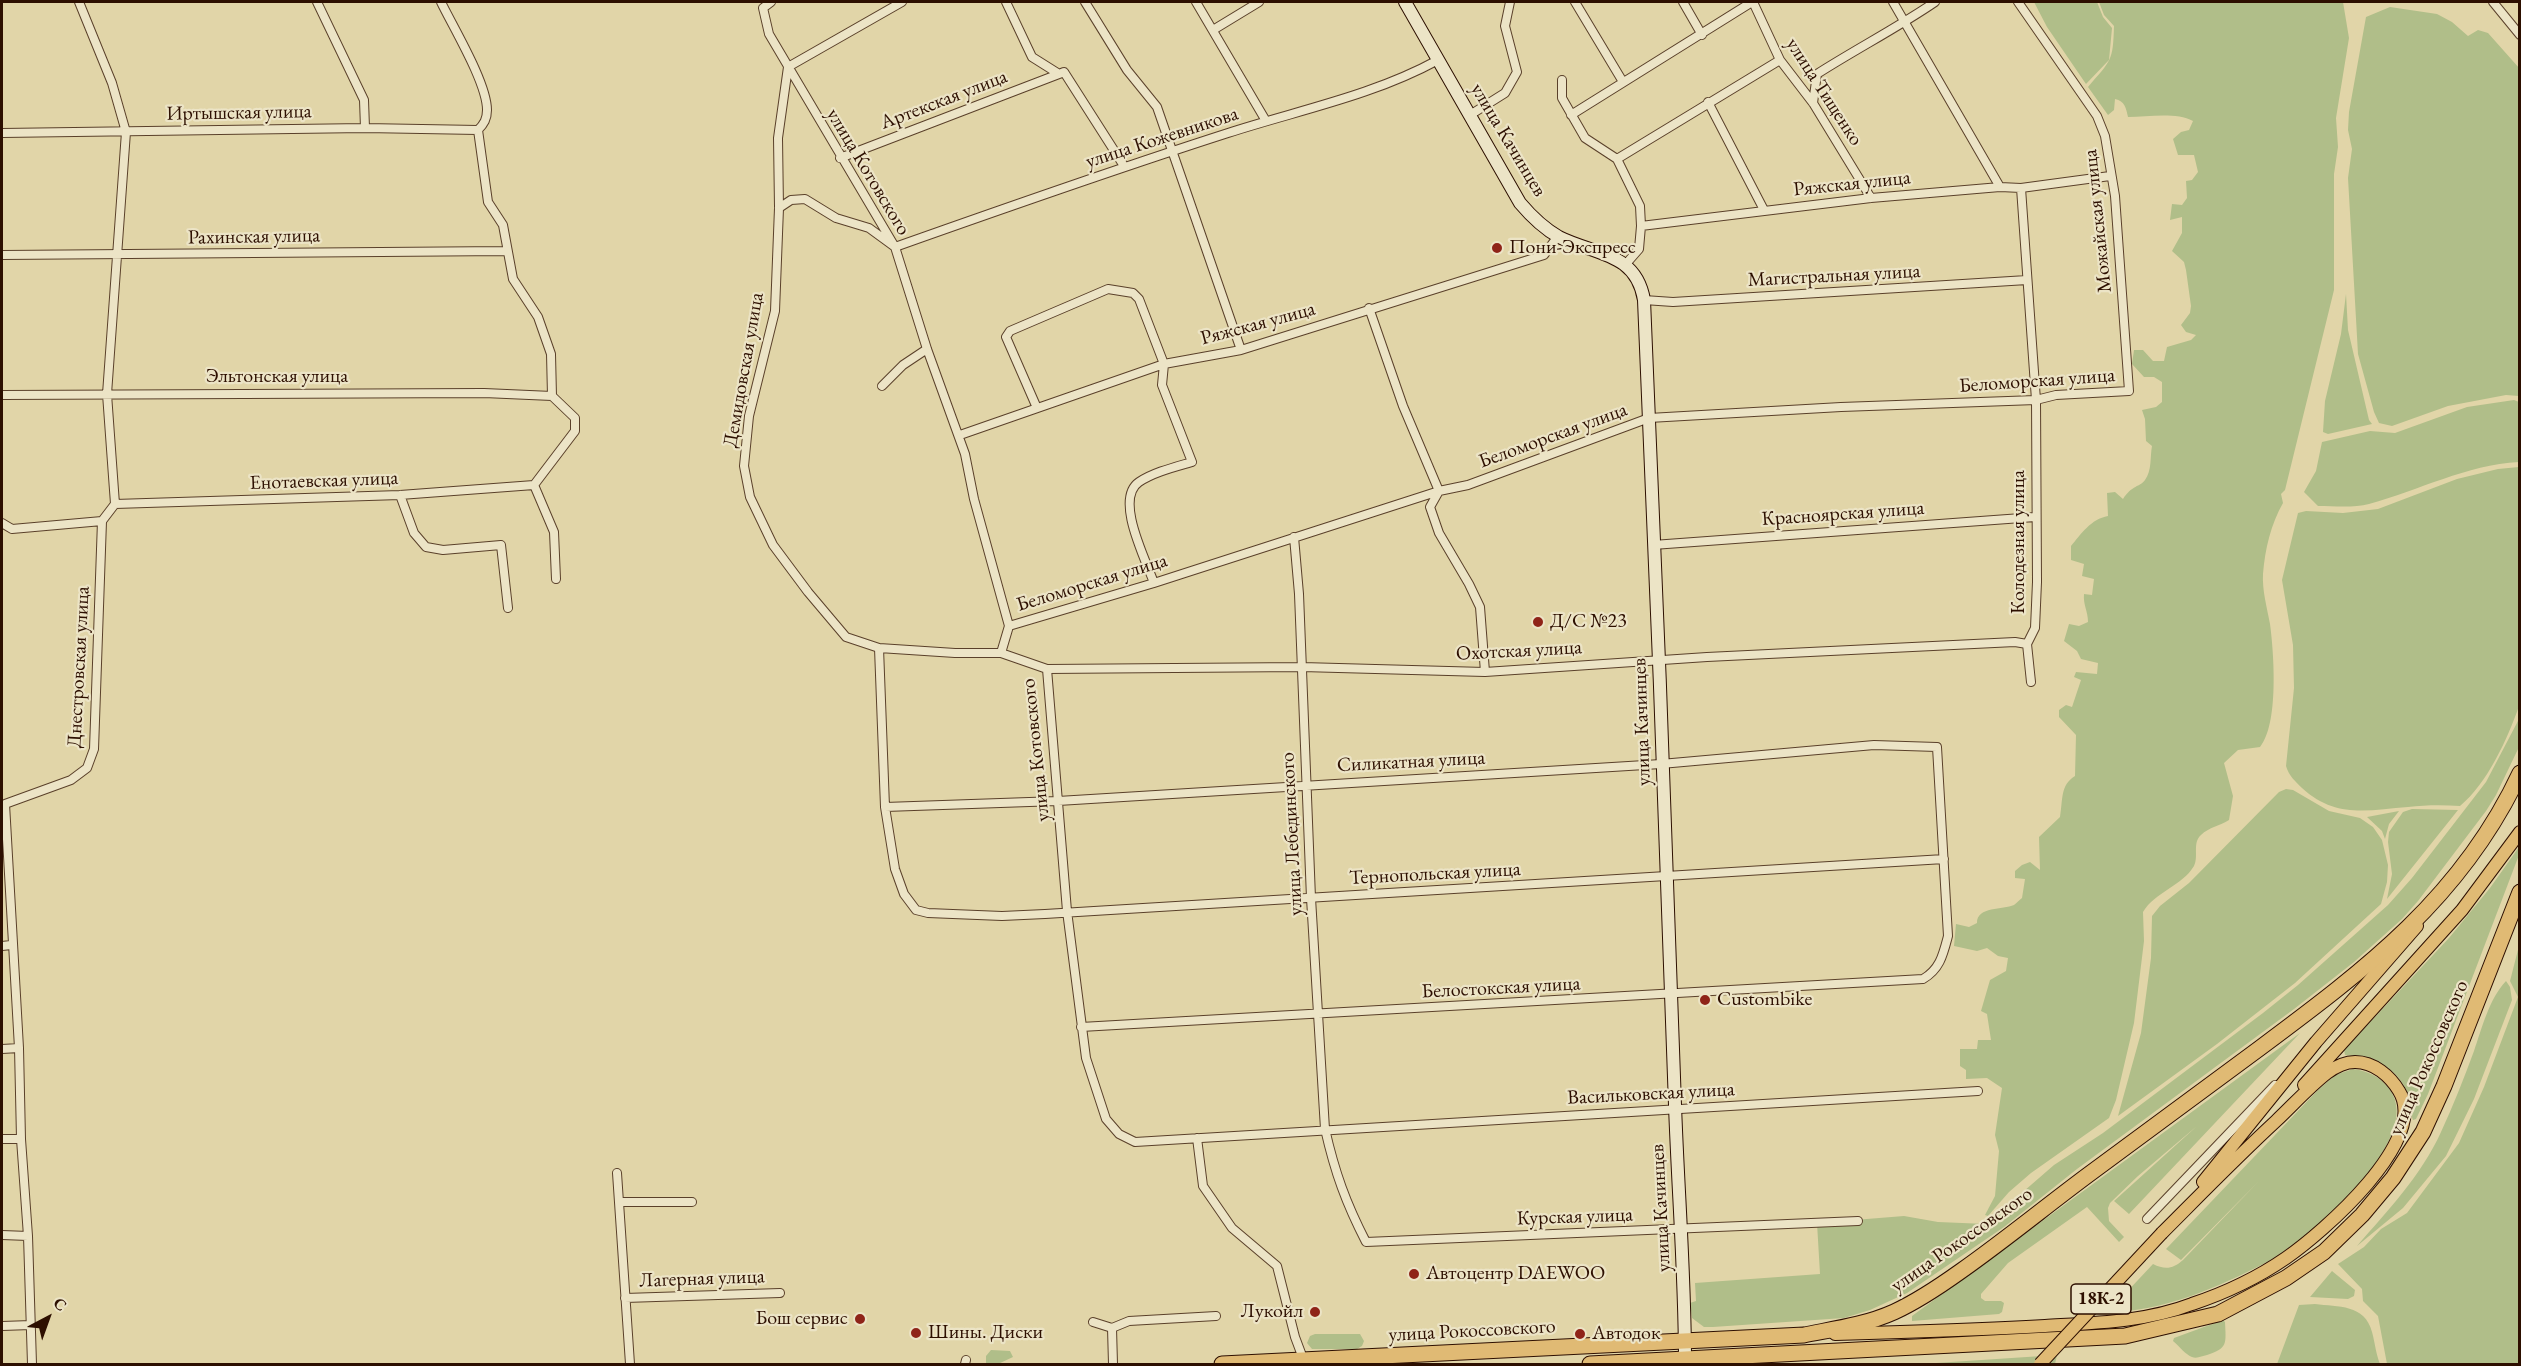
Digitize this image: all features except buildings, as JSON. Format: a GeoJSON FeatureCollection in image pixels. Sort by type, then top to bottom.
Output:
{"type":"FeatureCollection","features":[{"type":"Feature","properties":{"kind":"highway","name":"улица Рокоссовского"},"geometry":{"type":"LineString","coordinates":[[1222,1365],[1804,1335],[1875,1320],[1895,1311],[1940,1285],[2012,1235],[2338,990],[2388,949],[2445,889],[2479,843],[2520,774]]}},
{"type":"Feature","properties":{"kind":"highway","name":"улица Рокоссовского"},"geometry":{"type":"LineString","coordinates":[[1590,1365],[1685,1363],[1752,1356],[2125,1336],[2218,1314],[2286,1278],[2324,1252],[2362,1215],[2393,1178],[2423,1132],[2470,1023],[2520,892]]}},
{"type":"Feature","properties":{"kind":"main road","name":"улица Качинцев"},"geometry":{"type":"LineString","coordinates":[[1405,2],[1520,203],[1536,221],[1558,236],[1625,264],[1635,272],[1642,286],[1660,660],[1661,764],[1668,877],[1685,1363]]}},
{"type":"Feature","properties":{"kind":"main road"},"geometry":{"type":"LineString","coordinates":[[2236,1159],[2462,910],[2520,832]]}},
{"type":"Feature","properties":{"kind":"main road"},"geometry":{"type":"LineString","coordinates":[[2162,1233],[2316,1042],[2393,955],[2445,889]]}},
{"type":"Feature","properties":{"kind":"main road"},"geometry":{"type":"LineString","coordinates":[[1804,1335],[2117,1322],[2192,1305],[2254,1278],[2270,1268],[2305,1244],[2344,1209],[2377,1172],[2399,1135],[2405,1113],[2402,1095],[2390,1078],[2377,1069],[2361,1063],[2344,1064],[2320,1080],[2162,1233]]}},
{"type":"Feature","properties":{"kind":"main road","name":"18К-2"},"geometry":{"type":"LineString","coordinates":[[2040,1365],[2162,1233]]}},
{"type":"Feature","properties":{"kind":"main road"},"geometry":{"type":"LineString","coordinates":[[1685,1363],[1704,1365]]}},
{"type":"Feature","properties":{"kind":"street"},"geometry":{"type":"LineString","coordinates":[[2,523],[12,529],[102,521],[115,504],[107,394],[126,132],[112,83],[80,2]]}},
{"type":"Feature","properties":{"kind":"street"},"geometry":{"type":"LineString","coordinates":[[317,2],[364,100],[365,128]]}},
{"type":"Feature","properties":{"kind":"street"},"geometry":{"type":"LineString","coordinates":[[441,2],[478,79],[487,108],[485,122],[478,130],[488,202],[503,225],[513,279],[538,317],[551,354],[552,396],[575,418],[575,431],[534,485],[554,532],[556,579]]}},
{"type":"Feature","properties":{"kind":"street","name":"улица Котовского"},"geometry":{"type":"LineString","coordinates":[[771,2],[763,8],[769,34],[840,158],[895,247],[927,349],[960,435],[974,499],[1009,626]]}},
{"type":"Feature","properties":{"kind":"street"},"geometry":{"type":"LineString","coordinates":[[788,67],[902,2]]}},
{"type":"Feature","properties":{"kind":"street"},"geometry":{"type":"LineString","coordinates":[[1006,2],[1032,57],[1059,74],[1064,72],[1124,166]]}},
{"type":"Feature","properties":{"kind":"street"},"geometry":{"type":"LineString","coordinates":[[1085,2],[1127,70],[1157,107],[1241,350]]}},
{"type":"Feature","properties":{"kind":"street"},"geometry":{"type":"LineString","coordinates":[[1196,2],[1266,121]]}},
{"type":"Feature","properties":{"kind":"street"},"geometry":{"type":"LineString","coordinates":[[1213,30],[1259,2]]}},
{"type":"Feature","properties":{"kind":"street"},"geometry":{"type":"LineString","coordinates":[[1470,115],[1505,93],[1517,72],[1505,26],[1510,2]]}},
{"type":"Feature","properties":{"kind":"street"},"geometry":{"type":"LineString","coordinates":[[1575,2],[1623,82]]}},
{"type":"Feature","properties":{"kind":"street"},"geometry":{"type":"LineString","coordinates":[[1683,2],[1702,35]]}},
{"type":"Feature","properties":{"kind":"street"},"geometry":{"type":"LineString","coordinates":[[1571,115],[1752,2]]}},
{"type":"Feature","properties":{"kind":"street","name":"улица Тищенко"},"geometry":{"type":"LineString","coordinates":[[1752,2],[1780,60],[1813,103],[1871,198]]}},
{"type":"Feature","properties":{"kind":"street"},"geometry":{"type":"LineString","coordinates":[[1893,2],[2000,187]]}},
{"type":"Feature","properties":{"kind":"street"},"geometry":{"type":"LineString","coordinates":[[1813,103],[1817,74],[1935,2]]}},
{"type":"Feature","properties":{"kind":"street","name":"Можайская улица"},"geometry":{"type":"LineString","coordinates":[[2018,2],[2097,116],[2105,136],[2115,196],[2129,392]]}},
{"type":"Feature","properties":{"kind":"street"},"geometry":{"type":"LineString","coordinates":[[2493,2],[2520,35]]}},
{"type":"Feature","properties":{"kind":"street","name":"улица Кожевникова"},"geometry":{"type":"LineString","coordinates":[[895,247],[1124,166],[1266,121],[1365,93],[1395,82],[1438,60]]}},
{"type":"Feature","properties":{"kind":"street"},"geometry":{"type":"LineString","coordinates":[[1617,159],[1780,60]]}},
{"type":"Feature","properties":{"kind":"street","name":"Демидовская улица"},"geometry":{"type":"LineString","coordinates":[[788,67],[778,138],[779,208],[775,311],[749,416],[744,466],[750,497],[773,545],[846,637],[879,648],[955,653],[1001,653]]}},
{"type":"Feature","properties":{"kind":"street","name":"Артекская улица"},"geometry":{"type":"LineString","coordinates":[[840,158],[1059,74]]}},
{"type":"Feature","properties":{"kind":"street"},"geometry":{"type":"LineString","coordinates":[[1562,80],[1562,98],[1585,138],[1617,159],[1640,206],[1639,249],[1625,264]]}},
{"type":"Feature","properties":{"kind":"street"},"geometry":{"type":"LineString","coordinates":[[1708,102],[1764,210]]}},
{"type":"Feature","properties":{"kind":"street","name":"Иртышская улица"},"geometry":{"type":"LineString","coordinates":[[2,133],[365,128],[478,130]]}},
{"type":"Feature","properties":{"kind":"street","name":"Ряжская улица"},"geometry":{"type":"LineString","coordinates":[[1641,226],[1871,198],[2000,187],[2021,188],[2110,176]]}},
{"type":"Feature","properties":{"kind":"street","name":"Колодезная улица"},"geometry":{"type":"LineString","coordinates":[[2021,188],[2036,400],[2037,582],[2035,628],[2027,644],[2031,682]]}},
{"type":"Feature","properties":{"kind":"street"},"geometry":{"type":"LineString","coordinates":[[779,208],[791,200],[805,199],[836,218],[869,228],[895,247]]}},
{"type":"Feature","properties":{"kind":"street","name":"Ряжская улица"},"geometry":{"type":"LineString","coordinates":[[960,435],[1164,364],[1241,350],[1544,255],[1558,236]]}},
{"type":"Feature","properties":{"kind":"street","name":"Рахинская улица"},"geometry":{"type":"LineString","coordinates":[[2,255],[507,251]]}},
{"type":"Feature","properties":{"kind":"street","name":"Магистральная улица"},"geometry":{"type":"LineString","coordinates":[[1644,300],[1673,302],[2027,280]]}},
{"type":"Feature","properties":{"kind":"street"},"geometry":{"type":"LineString","coordinates":[[1037,408],[1006,337],[1010,331],[1108,289],[1133,293],[1139,299],[1164,364],[1162,385],[1192,462],[1137,483],[1128,499],[1130,516],[1154,583]]}},
{"type":"Feature","properties":{"kind":"street"},"geometry":{"type":"LineString","coordinates":[[1369,308],[1403,406],[1439,491],[1430,507],[1439,533],[1469,584],[1480,608],[1485,672]]}},
{"type":"Feature","properties":{"kind":"street"},"geometry":{"type":"LineString","coordinates":[[882,386],[903,365],[927,349]]}},
{"type":"Feature","properties":{"kind":"street","name":"Беломорская улица"},"geometry":{"type":"LineString","coordinates":[[1009,626],[1154,583],[1439,491],[1468,485],[1649,418],[1841,407],[2036,400],[2056,395],[2129,392]]}},
{"type":"Feature","properties":{"kind":"street","name":"Эльтонская улица"},"geometry":{"type":"LineString","coordinates":[[2,395],[484,393],[552,396]]}},
{"type":"Feature","properties":{"kind":"street","name":"Енотаевская улица"},"geometry":{"type":"LineString","coordinates":[[115,504],[400,495],[534,485]]}},
{"type":"Feature","properties":{"kind":"street"},"geometry":{"type":"LineString","coordinates":[[400,495],[414,533],[426,547],[443,550],[501,545],[508,608]]}},
{"type":"Feature","properties":{"kind":"street","name":"Красноярская улица"},"geometry":{"type":"LineString","coordinates":[[1653,545],[2035,517]]}},
{"type":"Feature","properties":{"kind":"street","name":"Днестровская улица"},"geometry":{"type":"LineString","coordinates":[[32,1365],[19,1048],[3,801],[71,780],[87,768],[94,749],[102,521]]}},
{"type":"Feature","properties":{"kind":"street","name":"улица Лебединского"},"geometry":{"type":"LineString","coordinates":[[1294,537],[1302,667],[1311,898],[1325,1130]]}},
{"type":"Feature","properties":{"kind":"street"},"geometry":{"type":"LineString","coordinates":[[1001,653],[1009,626]]}},
{"type":"Feature","properties":{"kind":"street","name":"Охотская улица"},"geometry":{"type":"LineString","coordinates":[[1047,669],[1302,667],[1485,672],[1660,660],[2015,642],[2027,644]]}},
{"type":"Feature","properties":{"kind":"street"},"geometry":{"type":"LineString","coordinates":[[879,648],[885,807]]}},
{"type":"Feature","properties":{"kind":"street","name":"улица Котовского"},"geometry":{"type":"LineString","coordinates":[[1001,653],[1047,669],[1067,911],[1081,1027],[1086,1058],[1106,1119],[1119,1134],[1135,1142],[1325,1130]]}},
{"type":"Feature","properties":{"kind":"street","name":"Силикатная улица"},"geometry":{"type":"LineString","coordinates":[[885,807],[1058,801],[1661,764],[1874,745],[1937,747],[1944,859]]}},
{"type":"Feature","properties":{"kind":"street","name":"Тернопольская улица"},"geometry":{"type":"LineString","coordinates":[[885,807],[895,869],[904,894],[916,910],[928,913],[1002,916],[1944,859]]}},
{"type":"Feature","properties":{"kind":"street","name":"Белостокская улица"},"geometry":{"type":"LineString","coordinates":[[1081,1027],[1923,980],[1938,966],[1948,936],[1944,859]]}},
{"type":"Feature","properties":{"kind":"street"},"geometry":{"type":"LineString","coordinates":[[2,946],[11,945]]}},
{"type":"Feature","properties":{"kind":"street"},"geometry":{"type":"LineString","coordinates":[[2147,1219],[2316,1042]]}},
{"type":"Feature","properties":{"kind":"street"},"geometry":{"type":"LineString","coordinates":[[2,1048],[19,1048]]}},
{"type":"Feature","properties":{"kind":"street","name":"Васильковская улица"},"geometry":{"type":"LineString","coordinates":[[1325,1130],[1978,1091]]}},
{"type":"Feature","properties":{"kind":"street","name":"Курская улица"},"geometry":{"type":"LineString","coordinates":[[1325,1130],[1345,1200],[1366,1242],[1858,1221]]}},
{"type":"Feature","properties":{"kind":"street"},"geometry":{"type":"LineString","coordinates":[[1197,1138],[1203,1186],[1232,1228],[1277,1266],[1295,1337],[1304,1361]]}},
{"type":"Feature","properties":{"kind":"street"},"geometry":{"type":"LineString","coordinates":[[2,1139],[21,1139]]}},
{"type":"Feature","properties":{"kind":"street"},"geometry":{"type":"LineString","coordinates":[[617,1173],[630,1365]]}},
{"type":"Feature","properties":{"kind":"street"},"geometry":{"type":"LineString","coordinates":[[619,1202],[692,1202]]}},
{"type":"Feature","properties":{"kind":"street"},"geometry":{"type":"LineString","coordinates":[[2,1236],[28,1236]]}},
{"type":"Feature","properties":{"kind":"street","name":"Лагерная улица"},"geometry":{"type":"LineString","coordinates":[[625,1298],[780,1293]]}},
{"type":"Feature","properties":{"kind":"street"},"geometry":{"type":"LineString","coordinates":[[1093,1322],[1112,1328],[1129,1321],[1216,1316]]}},
{"type":"Feature","properties":{"kind":"street"},"geometry":{"type":"LineString","coordinates":[[2,1326],[31,1325]]}},
{"type":"Feature","properties":{"kind":"street"},"geometry":{"type":"LineString","coordinates":[[1112,1328],[1113,1365]]}},
{"type":"Feature","properties":{"kind":"green space"},"geometry":{"type":"Polygon","coordinates":[[[2034,2],[2097,2],[2103,17],[2112,28],[2109,60],[2086,84],[2047,27],[2034,2]]]}},
{"type":"Feature","properties":{"kind":"green space"},"geometry":{"type":"Polygon","coordinates":[[[2099,2],[2343,2],[2349,38],[2336,118],[2338,147],[2334,174],[2334,290],[2285,490],[2281,494],[2283,503],[2272,528],[2265,555],[2263,586],[2270,624],[2274,670],[2273,706],[2266,736],[2260,747],[2238,750],[2224,763],[2233,796],[2229,820],[2207,830],[2198,838],[2194,866],[2189,873],[2154,899],[2143,912],[2144,941],[2134,1023],[2116,1100],[2109,1118],[2031,1173],[2009,1192],[1988,1216],[1985,1215],[1995,1196],[1999,1151],[1995,1135],[2002,1088],[1987,1078],[1966,1079],[1966,1070],[1960,1066],[1960,1049],[1977,1049],[1978,1040],[1991,1040],[1987,1014],[1981,1011],[1990,980],[2006,971],[2008,958],[1998,956],[1987,948],[1977,951],[1954,946],[1956,924],[1969,927],[1977,923],[1981,914],[1986,911],[2014,905],[2022,898],[2025,879],[2015,878],[2015,871],[2030,862],[2040,870],[2039,837],[2060,817],[2064,788],[2075,776],[2076,735],[2059,717],[2059,710],[2066,705],[2072,707],[2081,680],[2074,677],[2076,672],[2097,674],[2098,663],[2081,659],[2077,651],[2064,641],[2069,624],[2079,626],[2088,622],[2084,594],[2092,595],[2094,579],[2082,576],[2084,564],[2071,560],[2071,546],[2091,524],[2108,516],[2107,493],[2115,492],[2123,499],[2143,482],[2149,472],[2152,446],[2146,441],[2145,419],[2142,410],[2156,407],[2162,402],[2162,382],[2154,377],[2144,377],[2132,364],[2134,350],[2143,350],[2153,361],[2164,361],[2167,347],[2191,340],[2196,335],[2186,332],[2181,325],[2190,313],[2191,306],[2184,262],[2172,251],[2182,233],[2182,217],[2170,220],[2172,204],[2182,205],[2187,198],[2186,181],[2192,180],[2198,172],[2194,155],[2178,155],[2173,139],[2181,132],[2189,130],[2193,121],[2170,116],[2128,117],[2123,103],[2115,99],[2114,110],[2108,115],[2088,87],[2106,65],[2113,47],[2114,26],[2104,15],[2099,2]]]}},
{"type":"Feature","properties":{"kind":"green space"},"geometry":{"type":"Polygon","coordinates":[[[2390,7],[2437,14],[2452,22],[2468,36],[2478,30],[2488,33],[2520,69],[2519,396],[2506,395],[2448,406],[2392,426],[2379,423],[2358,354],[2348,178],[2352,149],[2348,130],[2349,112],[2366,17],[2390,7]]]}},
{"type":"Feature","properties":{"kind":"green space"},"geometry":{"type":"Polygon","coordinates":[[[2346,294],[2348,330],[2369,420],[2372,424],[2328,434],[2323,432],[2325,401],[2341,334],[2346,294]]]}},
{"type":"Feature","properties":{"kind":"green space"},"geometry":{"type":"Polygon","coordinates":[[[2514,400],[2519,402],[2519,462],[2480,468],[2363,505],[2318,506],[2304,492],[2316,471],[2322,442],[2370,431],[2395,433],[2467,407],[2514,400]]]}},
{"type":"Feature","properties":{"kind":"green space"},"geometry":{"type":"Polygon","coordinates":[[[2519,467],[2519,706],[2503,746],[2488,773],[2470,797],[2460,806],[2353,810],[2327,804],[2315,798],[2295,781],[2286,766],[2294,688],[2293,645],[2282,580],[2298,513],[2306,511],[2343,513],[2378,509],[2457,479],[2498,469],[2519,467]]]}},
{"type":"Feature","properties":{"kind":"green space"},"geometry":{"type":"Polygon","coordinates":[[[2519,719],[2519,747],[2496,795],[2418,901],[2402,919],[2354,962],[2294,1009],[2077,1169],[2004,1227],[1907,1293],[1870,1310],[1844,1318],[1704,1327],[1692,1318],[1690,1303],[1696,1301],[1695,1283],[1820,1274],[1817,1223],[1904,1216],[1938,1222],[1986,1224],[2054,1165],[2103,1133],[2263,1013],[2388,905],[2412,878],[2486,782],[2519,719]]]}},
{"type":"Feature","properties":{"kind":"green space"},"geometry":{"type":"Polygon","coordinates":[[[2286,789],[2293,790],[2329,811],[2360,818],[2373,827],[2382,840],[2388,865],[2387,882],[2381,904],[2295,983],[2217,1044],[2118,1116],[2141,1033],[2151,958],[2152,916],[2160,906],[2189,883],[2279,792],[2286,789]]]}},
{"type":"Feature","properties":{"kind":"green space"},"geometry":{"type":"Polygon","coordinates":[[[2412,809],[2458,810],[2387,899],[2392,874],[2389,832],[2403,812],[2412,809]]]}},
{"type":"Feature","properties":{"kind":"green space"},"geometry":{"type":"Polygon","coordinates":[[[2399,811],[2389,824],[2385,839],[2382,831],[2367,817],[2399,811]]]}},
{"type":"Feature","properties":{"kind":"green space"},"geometry":{"type":"Polygon","coordinates":[[[2519,847],[2519,855],[2428,1094],[2416,1119],[2413,1120],[2409,1097],[2399,1078],[2375,1061],[2345,1055],[2344,1050],[2449,938],[2490,888],[2519,847]]]}},
{"type":"Feature","properties":{"kind":"green space"},"geometry":{"type":"Polygon","coordinates":[[[2519,946],[2519,1364],[2387,1364],[2378,1316],[2363,1301],[2362,1289],[2338,1264],[2364,1247],[2381,1229],[2407,1213],[2459,1143],[2484,1087],[2518,997],[2510,981],[2519,946]]]}},
{"type":"Feature","properties":{"kind":"green space"},"geometry":{"type":"Polygon","coordinates":[[[2506,981],[2510,987],[2512,1000],[2474,1099],[2446,1156],[2403,1208],[2357,1246],[2403,1192],[2433,1148],[2458,1092],[2483,1023],[2495,996],[2506,981]]]}},
{"type":"Feature","properties":{"kind":"green space"},"geometry":{"type":"Polygon","coordinates":[[[2300,1033],[2129,1214],[2114,1201],[2197,1126],[2110,1203],[2109,1221],[2124,1237],[2119,1242],[2087,1207],[2008,1263],[1981,1294],[1981,1298],[1985,1301],[2004,1303],[2002,1312],[1999,1314],[1912,1321],[1912,1316],[2300,1033]]]}},
{"type":"Feature","properties":{"kind":"green space"},"geometry":{"type":"Polygon","coordinates":[[[2353,1069],[2371,1074],[2386,1084],[2393,1095],[2396,1116],[2389,1139],[2375,1164],[2331,1213],[2285,1251],[2210,1289],[2149,1308],[2108,1312],[2153,1264],[2169,1268],[2183,1260],[2259,1181],[2181,1260],[2166,1249],[2318,1090],[2335,1075],[2353,1069]]]}},
{"type":"Feature","properties":{"kind":"green space"},"geometry":{"type":"Polygon","coordinates":[[[2332,1271],[2355,1290],[2354,1296],[2348,1299],[2310,1297],[2332,1271]]]}},
{"type":"Feature","properties":{"kind":"green space"},"geometry":{"type":"Polygon","coordinates":[[[2315,1304],[2350,1309],[2363,1316],[2372,1332],[2380,1364],[2277,1364],[2299,1305],[2315,1304]]]}},
{"type":"Feature","properties":{"kind":"green space"},"geometry":{"type":"Polygon","coordinates":[[[2223,1320],[2226,1335],[2224,1344],[2219,1350],[2194,1358],[2173,1341],[2174,1338],[2223,1320]]]}},
{"type":"Feature","properties":{"kind":"green space"},"geometry":{"type":"Polygon","coordinates":[[[1360,1334],[1364,1341],[1357,1349],[1312,1349],[1307,1343],[1310,1336],[1360,1334]]]}},
{"type":"Feature","properties":{"kind":"green space"},"geometry":{"type":"Polygon","coordinates":[[[991,1350],[1010,1351],[1013,1357],[998,1364],[986,1364],[986,1356],[991,1350]]]}},
{"type":"Feature","properties":{"kind":"green space"},"geometry":{"type":"Polygon","coordinates":[[[2057,1355],[2055,1364],[1933,1364],[1936,1363],[2057,1355]]]}},
{"type":"Feature","properties":{"kind":"place","name":"Пони-Экспресс"},"geometry":{"type":"Point","coordinates":[1497,248]}},
{"type":"Feature","properties":{"kind":"place","name":"Д/С №23"},"geometry":{"type":"Point","coordinates":[1538,622]}},
{"type":"Feature","properties":{"kind":"place","name":"Custombike"},"geometry":{"type":"Point","coordinates":[1705,1000]}},
{"type":"Feature","properties":{"kind":"place","name":"Автоцентр DAEWOO"},"geometry":{"type":"Point","coordinates":[1414,1274]}},
{"type":"Feature","properties":{"kind":"place","name":"Лукойл"},"geometry":{"type":"Point","coordinates":[1315,1312]}},
{"type":"Feature","properties":{"kind":"place","name":"Бош сервис"},"geometry":{"type":"Point","coordinates":[860,1319]}},
{"type":"Feature","properties":{"kind":"place","name":"Шины. Диски"},"geometry":{"type":"Point","coordinates":[916,1333]}},
{"type":"Feature","properties":{"kind":"place","name":"Автодок"},"geometry":{"type":"Point","coordinates":[1580,1334]}}]}
